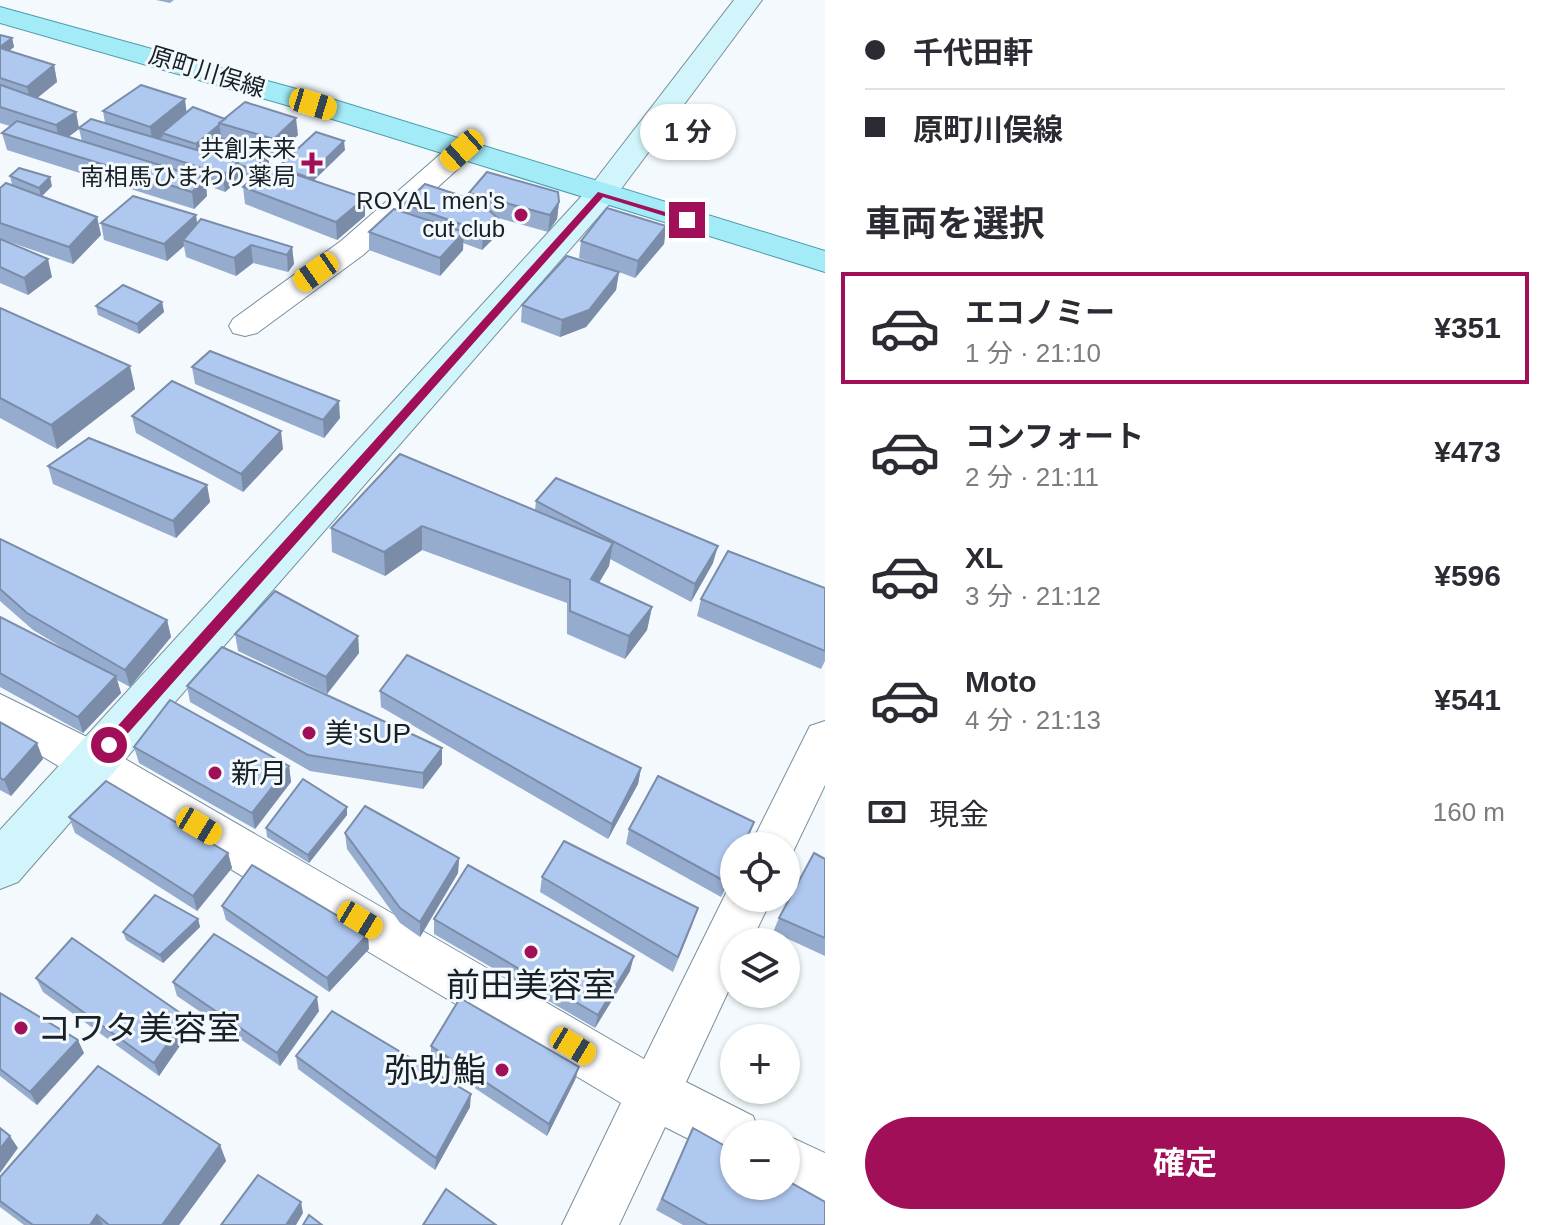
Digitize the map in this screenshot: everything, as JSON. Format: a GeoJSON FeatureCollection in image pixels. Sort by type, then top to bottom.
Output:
{"type":"FeatureCollection","features":[{"type":"Feature","properties":{"kind":"main road","name":"原町川俣線"},"geometry":{"type":"LineString","coordinates":[[0,15],[108,43],[825,262]]}},
{"type":"Feature","properties":{"kind":"street"},"geometry":{"type":"LineString","coordinates":[[0,866],[601,194],[748,0]]}},
{"type":"Feature","properties":{"kind":"street"},"geometry":{"type":"LineString","coordinates":[[245,326],[352,248],[462,150]]}},
{"type":"Feature","properties":{"kind":"street"},"geometry":{"type":"LineString","coordinates":[[0,711],[653,1093],[720,1128]]}},
{"type":"Feature","properties":{"kind":"street"},"geometry":{"type":"LineString","coordinates":[[780,832],[825,739]]}},
{"type":"Feature","properties":{"kind":"street"},"geometry":{"type":"LineString","coordinates":[[590,1225],[741,912]]}},
{"type":"Feature","properties":{"kind":"street"},"geometry":{"type":"LineString","coordinates":[[800,1169],[825,1182]]}},
{"type":"Feature","properties":{"kind":"building"},"geometry":{"type":"Polygon","coordinates":[[[0,35],[12,38],[0,47],[0,35]]]}},
{"type":"Feature","properties":{"kind":"building"},"geometry":{"type":"Polygon","coordinates":[[[0,48],[54,65],[27,87],[0,78],[0,48]]]}},
{"type":"Feature","properties":{"kind":"building"},"geometry":{"type":"Polygon","coordinates":[[[1,85],[76,112],[56,125],[0,107],[1,85]]]}},
{"type":"Feature","properties":{"kind":"building"},"geometry":{"type":"Polygon","coordinates":[[[141,85],[185,99],[150,127],[103,111],[141,85]]]}},
{"type":"Feature","properties":{"kind":"building"},"geometry":{"type":"Polygon","coordinates":[[[245,102],[296,118],[274,139],[219,123],[245,102]]]}},
{"type":"Feature","properties":{"kind":"building"},"geometry":{"type":"Polygon","coordinates":[[[193,107],[225,119],[196,144],[162,133],[193,107]]]}},
{"type":"Feature","properties":{"kind":"building"},"geometry":{"type":"Polygon","coordinates":[[[91,119],[238,162],[223,175],[79,128],[91,119]]]}},
{"type":"Feature","properties":{"kind":"building"},"geometry":{"type":"Polygon","coordinates":[[[17,121],[205,179],[192,192],[2,133],[17,121]]]}},
{"type":"Feature","properties":{"kind":"building"},"geometry":{"type":"Polygon","coordinates":[[[316,132],[344,141],[307,177],[278,167],[316,132]]]}},
{"type":"Feature","properties":{"kind":"building"},"geometry":{"type":"Polygon","coordinates":[[[219,138],[268,154],[251,169],[203,151],[219,138]]]}},
{"type":"Feature","properties":{"kind":"building"},"geometry":{"type":"Polygon","coordinates":[[[268,165],[365,198],[336,222],[243,187],[268,165]]]}},
{"type":"Feature","properties":{"kind":"building"},"geometry":{"type":"Polygon","coordinates":[[[19,168],[50,177],[39,188],[10,176],[19,168]]]}},
{"type":"Feature","properties":{"kind":"building"},"geometry":{"type":"Polygon","coordinates":[[[487,172],[558,192],[559,202],[550,215],[469,193],[487,172]]]}},
{"type":"Feature","properties":{"kind":"building"},"geometry":{"type":"Polygon","coordinates":[[[6,183],[97,217],[69,247],[0,223],[0,188],[6,183]]]}},
{"type":"Feature","properties":{"kind":"building"},"geometry":{"type":"Polygon","coordinates":[[[425,184],[477,201],[498,218],[483,232],[404,204],[425,184]]]}},
{"type":"Feature","properties":{"kind":"building"},"geometry":{"type":"Polygon","coordinates":[[[133,196],[196,215],[164,244],[101,223],[133,196]]]}},
{"type":"Feature","properties":{"kind":"building"},"geometry":{"type":"Polygon","coordinates":[[[607,208],[666,226],[638,261],[581,241],[607,208]]]}},
{"type":"Feature","properties":{"kind":"building"},"geometry":{"type":"Polygon","coordinates":[[[394,209],[464,232],[440,258],[369,232],[394,209]]]}},
{"type":"Feature","properties":{"kind":"building"},"geometry":{"type":"Polygon","coordinates":[[[201,219],[292,247],[287,255],[251,245],[234,258],[183,240],[201,219]]]}},
{"type":"Feature","properties":{"kind":"building"},"geometry":{"type":"Polygon","coordinates":[[[0,239],[48,259],[24,278],[0,267],[0,239]]]}},
{"type":"Feature","properties":{"kind":"building"},"geometry":{"type":"Polygon","coordinates":[[[567,256],[619,272],[589,310],[562,320],[522,305],[567,256]]]}},
{"type":"Feature","properties":{"kind":"building"},"geometry":{"type":"Polygon","coordinates":[[[123,285],[162,302],[137,324],[96,306],[123,285]]]}},
{"type":"Feature","properties":{"kind":"building"},"geometry":{"type":"Polygon","coordinates":[[[0,308],[130,366],[51,425],[0,398],[0,308]]]}},
{"type":"Feature","properties":{"kind":"building"},"geometry":{"type":"Polygon","coordinates":[[[210,351],[339,401],[323,420],[192,367],[210,351]]]}},
{"type":"Feature","properties":{"kind":"building"},"geometry":{"type":"Polygon","coordinates":[[[172,381],[281,431],[241,474],[132,416],[172,381]]]}},
{"type":"Feature","properties":{"kind":"building"},"geometry":{"type":"Polygon","coordinates":[[[89,438],[207,485],[173,521],[48,466],[89,438]]]}},
{"type":"Feature","properties":{"kind":"building"},"geometry":{"type":"Polygon","coordinates":[[[400,454],[613,543],[591,579],[652,607],[629,636],[570,611],[570,580],[422,526],[384,552],[331,528],[400,454]]]}},
{"type":"Feature","properties":{"kind":"building"},"geometry":{"type":"Polygon","coordinates":[[[556,478],[718,546],[695,584],[536,501],[556,478]]]}},
{"type":"Feature","properties":{"kind":"building"},"geometry":{"type":"Polygon","coordinates":[[[0,539],[167,620],[125,670],[27,613],[0,589],[0,539]]]}},
{"type":"Feature","properties":{"kind":"building"},"geometry":{"type":"Polygon","coordinates":[[[728,551],[825,588],[825,651],[701,599],[728,551]]]}},
{"type":"Feature","properties":{"kind":"building"},"geometry":{"type":"Polygon","coordinates":[[[275,591],[358,636],[326,677],[235,634],[275,591]]]}},
{"type":"Feature","properties":{"kind":"building"},"geometry":{"type":"Polygon","coordinates":[[[0,617],[116,676],[78,717],[0,673],[0,617]]]}},
{"type":"Feature","properties":{"kind":"building","name":"美'sUP"},"geometry":{"type":"Polygon","coordinates":[[[222,647],[442,748],[423,773],[308,755],[187,686],[222,647]]]}},
{"type":"Feature","properties":{"kind":"building"},"geometry":{"type":"Polygon","coordinates":[[[407,655],[641,768],[612,824],[380,691],[407,655]]]}},
{"type":"Feature","properties":{"kind":"building","name":"新月"},"geometry":{"type":"Polygon","coordinates":[[[170,700],[289,766],[252,813],[134,747],[170,700]]]}},
{"type":"Feature","properties":{"kind":"building"},"geometry":{"type":"Polygon","coordinates":[[[0,722],[37,743],[4,780],[0,778],[0,722]]]}},
{"type":"Feature","properties":{"kind":"building"},"geometry":{"type":"Polygon","coordinates":[[[658,776],[754,822],[749,832],[720,832],[720,879],[629,829],[658,776]]]}},
{"type":"Feature","properties":{"kind":"building"},"geometry":{"type":"Polygon","coordinates":[[[303,779],[347,807],[308,855],[266,828],[303,779]]]}},
{"type":"Feature","properties":{"kind":"building"},"geometry":{"type":"Polygon","coordinates":[[[106,781],[228,853],[193,896],[69,817],[106,781]]]}},
{"type":"Feature","properties":{"kind":"building"},"geometry":{"type":"Polygon","coordinates":[[[365,806],[459,858],[420,922],[400,908],[345,833],[365,806]]]}},
{"type":"Feature","properties":{"kind":"building"},"geometry":{"type":"Polygon","coordinates":[[[564,841],[698,908],[678,957],[542,877],[564,841]]]}},
{"type":"Feature","properties":{"kind":"building"},"geometry":{"type":"Polygon","coordinates":[[[814,853],[825,859],[825,938],[779,918],[782,912],[800,912],[800,879],[814,853]]]}},
{"type":"Feature","properties":{"kind":"building"},"geometry":{"type":"Polygon","coordinates":[[[252,865],[368,934],[327,978],[222,906],[252,865]]]}},
{"type":"Feature","properties":{"kind":"building","name":"前田美容室"},"geometry":{"type":"Polygon","coordinates":[[[468,865],[634,956],[598,1015],[434,919],[468,865]]]}},
{"type":"Feature","properties":{"kind":"building"},"geometry":{"type":"Polygon","coordinates":[[[155,895],[198,919],[160,955],[123,932],[155,895]]]}},
{"type":"Feature","properties":{"kind":"building"},"geometry":{"type":"Polygon","coordinates":[[[214,934],[317,997],[277,1053],[173,982],[214,934]]]}},
{"type":"Feature","properties":{"kind":"building"},"geometry":{"type":"Polygon","coordinates":[[[72,938],[186,1017],[154,1063],[36,978],[72,938]]]}},
{"type":"Feature","properties":{"kind":"building","name":"コワタ美容室"},"geometry":{"type":"Polygon","coordinates":[[[0,993],[78,1040],[30,1092],[0,1069],[0,993]]]}},
{"type":"Feature","properties":{"kind":"building","name":"弥助鮨"},"geometry":{"type":"Polygon","coordinates":[[[460,998],[579,1067],[549,1124],[431,1046],[460,998]]]}},
{"type":"Feature","properties":{"kind":"building"},"geometry":{"type":"Polygon","coordinates":[[[332,1011],[471,1094],[436,1158],[296,1056],[332,1011]]]}},
{"type":"Feature","properties":{"kind":"building"},"geometry":{"type":"Polygon","coordinates":[[[98,1066],[220,1145],[162,1225],[109,1225],[97,1215],[90,1225],[33,1225],[0,1201],[0,1177],[98,1066]]]}},
{"type":"Feature","properties":{"kind":"building"},"geometry":{"type":"Polygon","coordinates":[[[0,1128],[10,1136],[0,1149],[0,1128]]]}},
{"type":"Feature","properties":{"kind":"building"},"geometry":{"type":"Polygon","coordinates":[[[693,1128],[720,1143],[720,1200],[800,1200],[800,1188],[825,1202],[825,1225],[708,1225],[662,1199],[693,1128]]]}},
{"type":"Feature","properties":{"kind":"building"},"geometry":{"type":"Polygon","coordinates":[[[258,1175],[301,1202],[286,1225],[221,1225],[258,1175]]]}},
{"type":"Feature","properties":{"kind":"building"},"geometry":{"type":"Polygon","coordinates":[[[446,1189],[496,1225],[423,1225],[446,1189]]]}},
{"type":"Feature","properties":{"kind":"building"},"geometry":{"type":"Polygon","coordinates":[[[309,1215],[322,1225],[303,1225],[309,1215]]]}},
{"type":"Feature","properties":{"kind":"place","name":"共創未来 南相馬ひまわり薬局"},"geometry":{"type":"Point","coordinates":[312,163]}},
{"type":"Feature","properties":{"kind":"place","name":"ROYAL men's cut club"},"geometry":{"type":"Point","coordinates":[521,215]}},
{"type":"Feature","properties":{"kind":"place","name":"美'sUP"},"geometry":{"type":"Point","coordinates":[309,733]}},
{"type":"Feature","properties":{"kind":"place","name":"新月"},"geometry":{"type":"Point","coordinates":[215,773]}},
{"type":"Feature","properties":{"kind":"place","name":"前田美容室"},"geometry":{"type":"Point","coordinates":[531,952]}},
{"type":"Feature","properties":{"kind":"place","name":"コワタ美容室"},"geometry":{"type":"Point","coordinates":[21,1028]}},
{"type":"Feature","properties":{"kind":"place","name":"弥助鮨"},"geometry":{"type":"Point","coordinates":[502,1070]}},
{"type":"Feature","properties":{"kind":"route"},"geometry":{"type":"LineString","coordinates":[[109,745],[601,194],[687,220]]}}]}
